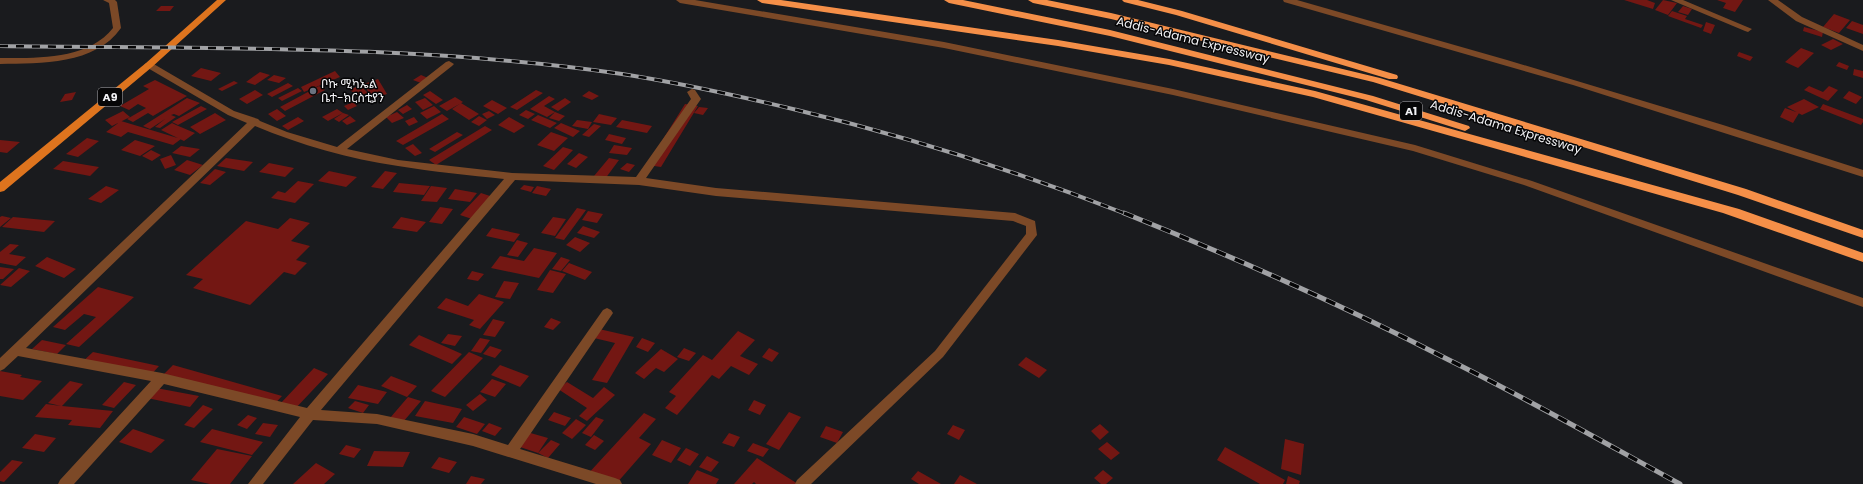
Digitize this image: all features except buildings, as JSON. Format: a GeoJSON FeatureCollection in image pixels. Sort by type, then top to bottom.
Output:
{"type":"FeatureCollection","features":[{"type":"Feature","properties":{"kind":"highway"},"geometry":{"type":"LineString","coordinates":[[762,0],[1058,43],[1169,62],[1315,94],[1735,212]]}},
{"type":"Feature","properties":{"kind":"highway","name":"Addis-Adama Expressway"},"geometry":{"type":"LineString","coordinates":[[949,0],[1110,33],[1369,98],[1735,212],[1863,258]]}},
{"type":"Feature","properties":{"kind":"highway","name":"Addis-Adama Expressway"},"geometry":{"type":"LineString","coordinates":[[1033,0],[1111,16],[1376,80],[1742,192],[1863,234]]}},
{"type":"Feature","properties":{"kind":"highway"},"geometry":{"type":"LineString","coordinates":[[1127,0],[1180,13],[1359,66],[1742,192]]}},
{"type":"Feature","properties":{"kind":"main road","name":"A9"},"geometry":{"type":"LineString","coordinates":[[0,188],[149,65],[222,2]]}},
{"type":"Feature","properties":{"kind":"street"},"geometry":{"type":"LineString","coordinates":[[0,61],[64,57],[94,48],[107,40],[117,28],[113,2],[107,0]]}},
{"type":"Feature","properties":{"kind":"street"},"geometry":{"type":"LineString","coordinates":[[680,0],[944,45],[1173,92],[1415,148],[1543,188],[1863,303]]}},
{"type":"Feature","properties":{"kind":"street"},"geometry":{"type":"LineString","coordinates":[[1287,0],[1470,51],[1742,134],[1863,174]]}},
{"type":"Feature","properties":{"kind":"street"},"geometry":{"type":"LineString","coordinates":[[1675,0],[1748,29]]}},
{"type":"Feature","properties":{"kind":"street"},"geometry":{"type":"LineString","coordinates":[[1772,0],[1798,19],[1863,48]]}},
{"type":"Feature","properties":{"kind":"street"},"geometry":{"type":"LineString","coordinates":[[339,151],[449,64]]}},
{"type":"Feature","properties":{"kind":"street"},"geometry":{"type":"LineString","coordinates":[[149,65],[231,113],[255,121],[284,134],[339,151],[398,163],[512,176],[639,181],[716,192],[1015,217],[1031,224],[1032,235],[939,354],[802,484]]}},
{"type":"Feature","properties":{"kind":"street"},"geometry":{"type":"LineString","coordinates":[[639,181],[696,99],[692,92]]}},
{"type":"Feature","properties":{"kind":"street"},"geometry":{"type":"LineString","coordinates":[[0,366],[255,121]]}},
{"type":"Feature","properties":{"kind":"street"},"geometry":{"type":"LineString","coordinates":[[255,484],[310,414],[512,176]]}},
{"type":"Feature","properties":{"kind":"street"},"geometry":{"type":"LineString","coordinates":[[511,452],[607,313]]}},
{"type":"Feature","properties":{"kind":"street"},"geometry":{"type":"LineString","coordinates":[[16,351],[162,378],[310,414],[377,419],[473,440],[615,484]]}},
{"type":"Feature","properties":{"kind":"street"},"geometry":{"type":"LineString","coordinates":[[65,484],[162,378]]}},
{"type":"Feature","properties":{"kind":"railway"},"geometry":{"type":"LineString","coordinates":[[0,46],[233,48],[389,53],[467,57],[545,64],[622,74],[666,81],[839,120],[963,156],[1126,214]]}},
{"type":"Feature","properties":{"kind":"railway"},"geometry":{"type":"LineString","coordinates":[[1124,213],[1247,264],[1407,339],[1506,389],[1680,484]]}},
{"type":"Feature","properties":{"kind":"place","name":"ቦኩ ሚካኤል ቤተ-ክርስቲያን"},"geometry":{"type":"Point","coordinates":[313,91]}}]}
